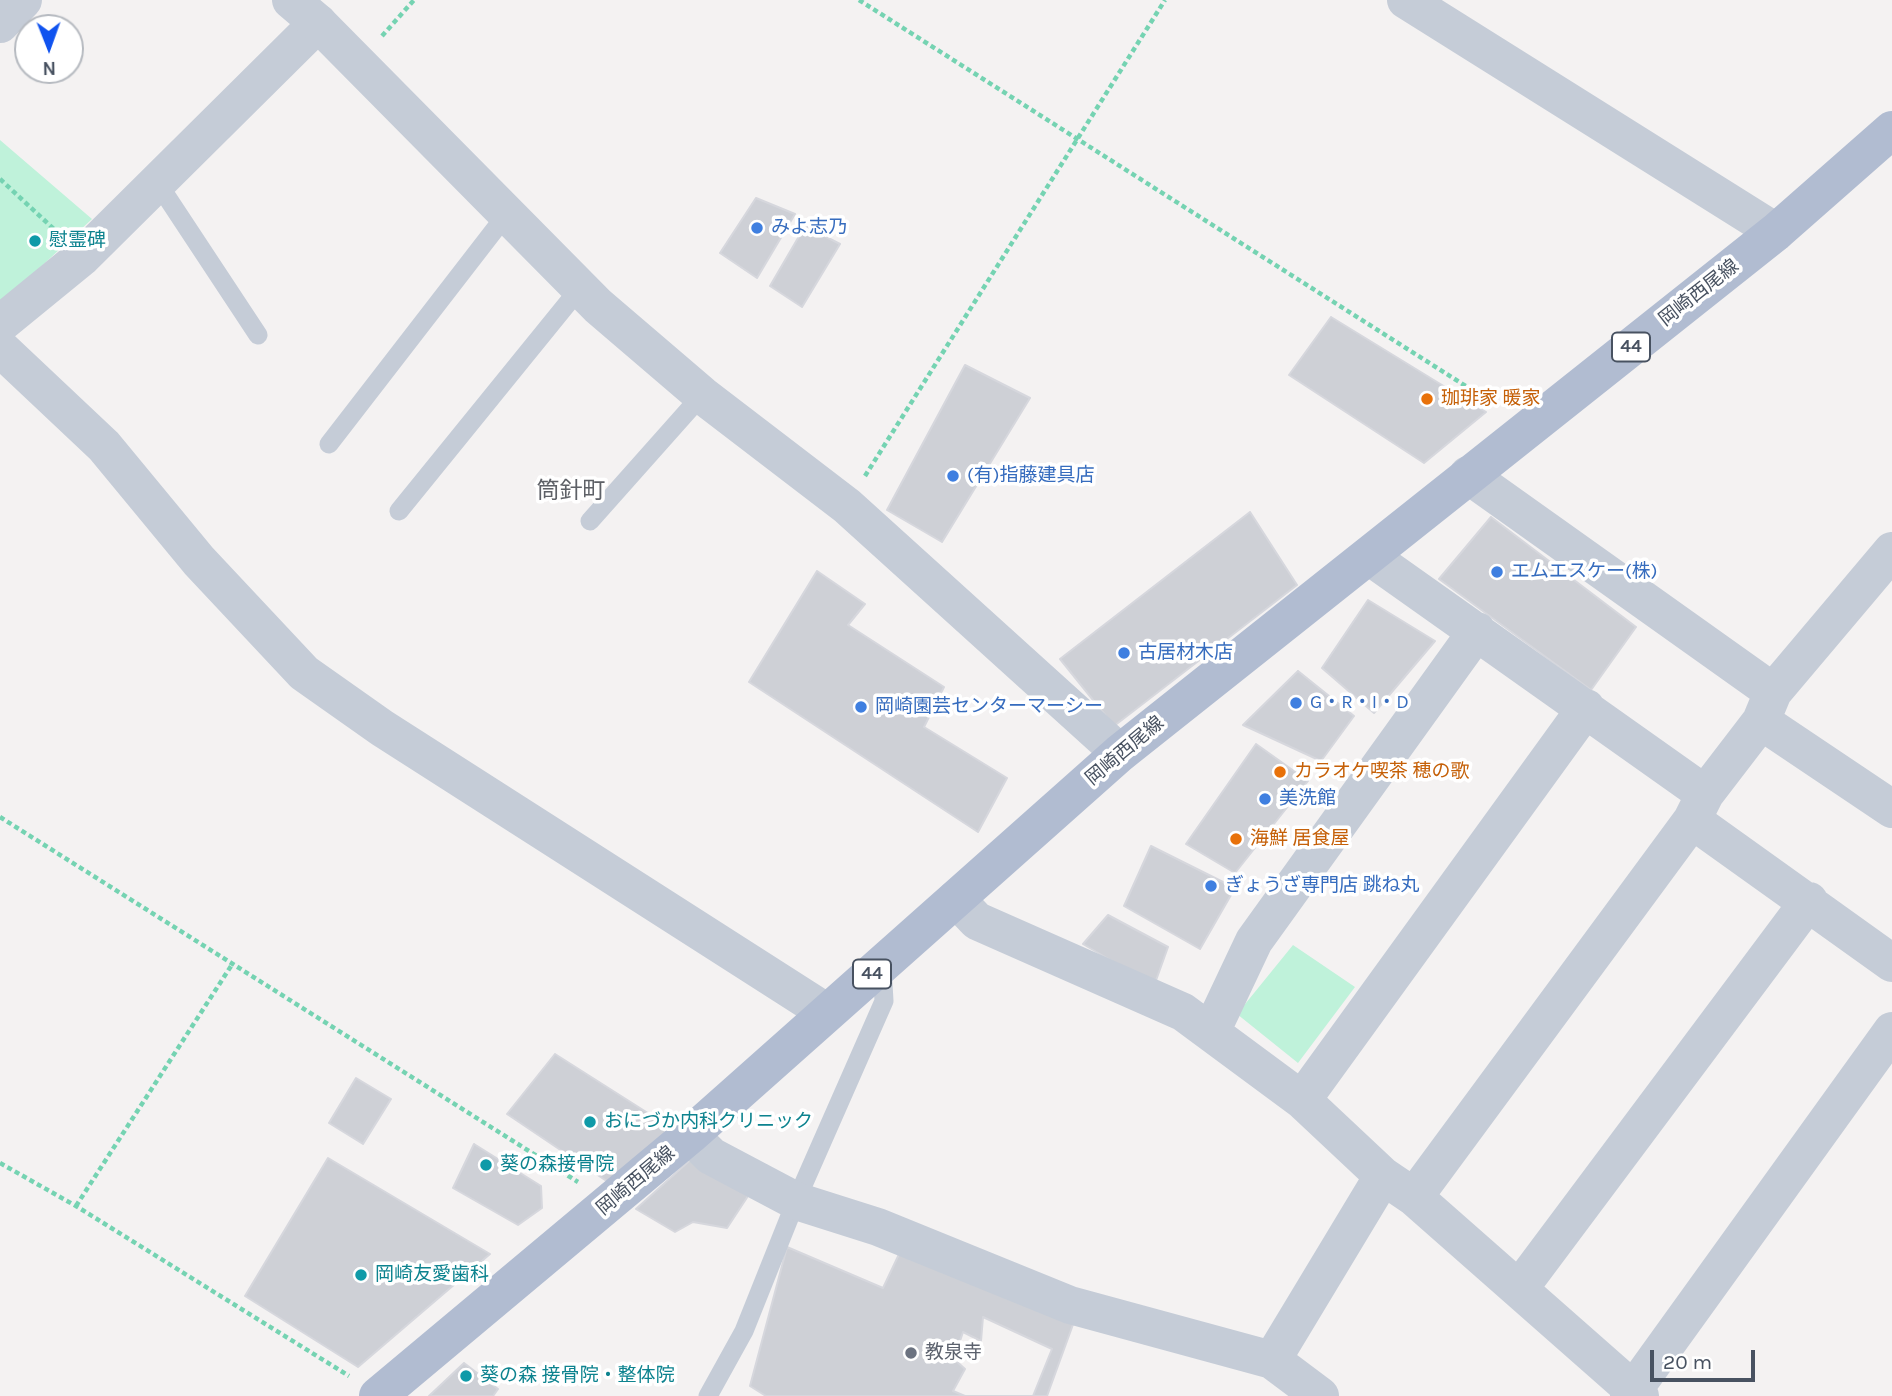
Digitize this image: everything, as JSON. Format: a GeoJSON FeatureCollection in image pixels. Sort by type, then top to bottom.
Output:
{"type":"FeatureCollection","features":[{"type":"Feature","properties":{"kind":"main road","name":"岡崎西尾線"},"geometry":{"type":"LineString","coordinates":[[379,1396],[690,1135],[1120,753],[1776,232],[1891,131]]}},
{"type":"Feature","properties":{"kind":"street"},"geometry":{"type":"LineString","coordinates":[[0,24],[23,0]]}},
{"type":"Feature","properties":{"kind":"street"},"geometry":{"type":"LineString","coordinates":[[1406,0],[1776,232]]}},
{"type":"Feature","properties":{"kind":"street"},"geometry":{"type":"LineString","coordinates":[[0,324],[82,257],[157,182],[304,11],[580,288],[702,395],[847,506],[1120,753]]}},
{"type":"Feature","properties":{"kind":"street"},"geometry":{"type":"LineString","coordinates":[[0,348],[104,446],[199,561],[303,673],[382,728],[826,1012]]}},
{"type":"Feature","properties":{"kind":"street"},"geometry":{"type":"LineString","coordinates":[[1468,475],[1767,706],[1892,809]]}},
{"type":"Feature","properties":{"kind":"street"},"geometry":{"type":"LineString","coordinates":[[1414,1196],[1698,807],[1767,706],[1892,551]]}},
{"type":"Feature","properties":{"kind":"street"},"geometry":{"type":"LineString","coordinates":[[1369,556],[1586,708],[1809,901],[1892,962]]}},
{"type":"Feature","properties":{"kind":"street"},"geometry":{"type":"LineString","coordinates":[[1211,1032],[1254,941],[1477,631]]}},
{"type":"Feature","properties":{"kind":"street"},"geometry":{"type":"LineString","coordinates":[[1302,1100],[1586,708]]}},
{"type":"Feature","properties":{"kind":"street"},"geometry":{"type":"LineString","coordinates":[[956,899],[977,921],[1183,1012],[1211,1032],[1302,1100],[1382,1176],[1414,1196],[1634,1394],[1892,1031]]}},
{"type":"Feature","properties":{"kind":"street"},"geometry":{"type":"LineString","coordinates":[[1519,1289],[1809,901]]}},
{"type":"Feature","properties":{"kind":"street"},"geometry":{"type":"LineString","coordinates":[[690,1135],[711,1156],[796,1201],[878,1227],[1070,1306],[1272,1360],[1320,1396]]}},
{"type":"Feature","properties":{"kind":"street"},"geometry":{"type":"LineString","coordinates":[[1272,1360],[1382,1176]]}},
{"type":"Feature","properties":{"kind":"lane"},"geometry":{"type":"LineString","coordinates":[[157,182],[258,335]]}},
{"type":"Feature","properties":{"kind":"lane"},"geometry":{"type":"LineString","coordinates":[[329,444],[506,215]]}},
{"type":"Feature","properties":{"kind":"lane"},"geometry":{"type":"LineString","coordinates":[[399,511],[580,288]]}},
{"type":"Feature","properties":{"kind":"lane"},"geometry":{"type":"LineString","coordinates":[[590,522],[702,395]]}},
{"type":"Feature","properties":{"kind":"lane"},"geometry":{"type":"LineString","coordinates":[[708,1396],[744,1331],[796,1201],[884,1001],[882,965]]}},
{"type":"Feature","properties":{"kind":"path"},"geometry":{"type":"LineString","coordinates":[[356,65],[414,0]]}},
{"type":"Feature","properties":{"kind":"path"},"geometry":{"type":"LineString","coordinates":[[859,0],[1530,427]]}},
{"type":"Feature","properties":{"kind":"path"},"geometry":{"type":"LineString","coordinates":[[847,506],[1165,0]]}},
{"type":"Feature","properties":{"kind":"path"},"geometry":{"type":"LineString","coordinates":[[0,179],[82,257]]}},
{"type":"Feature","properties":{"kind":"path"},"geometry":{"type":"LineString","coordinates":[[0,817],[611,1203]]}},
{"type":"Feature","properties":{"kind":"path"},"geometry":{"type":"LineString","coordinates":[[76,1206],[233,963]]}},
{"type":"Feature","properties":{"kind":"path"},"geometry":{"type":"LineString","coordinates":[[0,1163],[76,1206],[379,1396]]}},
{"type":"Feature","properties":{"kind":"green space"},"geometry":{"type":"Polygon","coordinates":[[[0,140],[92,219],[0,305],[0,140]]]}},
{"type":"Feature","properties":{"kind":"green space"},"geometry":{"type":"Polygon","coordinates":[[[1293,945],[1355,987],[1298,1063],[1237,1014],[1293,945]]]}},
{"type":"Feature","properties":{"kind":"building"},"geometry":{"type":"Polygon","coordinates":[[[756,198],[795,214],[757,278],[720,253],[756,198]]]}},
{"type":"Feature","properties":{"kind":"building"},"geometry":{"type":"Polygon","coordinates":[[[805,226],[840,244],[802,307],[770,286],[805,226]]]}},
{"type":"Feature","properties":{"kind":"building"},"geometry":{"type":"Polygon","coordinates":[[[1331,317],[1486,412],[1424,463],[1289,375],[1331,317]]]}},
{"type":"Feature","properties":{"kind":"building"},"geometry":{"type":"Polygon","coordinates":[[[965,365],[1030,398],[942,542],[887,510],[965,365]]]}},
{"type":"Feature","properties":{"kind":"building"},"geometry":{"type":"Polygon","coordinates":[[[1250,512],[1297,585],[1114,726],[1060,659],[1250,512]]]}},
{"type":"Feature","properties":{"kind":"building"},"geometry":{"type":"Polygon","coordinates":[[[1491,517],[1636,627],[1591,690],[1439,579],[1491,517]]]}},
{"type":"Feature","properties":{"kind":"building","name":"岡崎園芸センターマーシー"},"geometry":{"type":"Polygon","coordinates":[[[817,571],[865,604],[848,625],[944,687],[924,727],[1007,778],[978,832],[749,682],[817,571]]]}},
{"type":"Feature","properties":{"kind":"building"},"geometry":{"type":"Polygon","coordinates":[[[1368,600],[1435,641],[1374,713],[1322,668],[1368,600]]]}},
{"type":"Feature","properties":{"kind":"building"},"geometry":{"type":"Polygon","coordinates":[[[1298,671],[1354,716],[1321,761],[1243,725],[1298,671]]]}},
{"type":"Feature","properties":{"kind":"building"},"geometry":{"type":"Polygon","coordinates":[[[1256,744],[1308,781],[1235,873],[1186,844],[1256,744]]]}},
{"type":"Feature","properties":{"kind":"building"},"geometry":{"type":"Polygon","coordinates":[[[1151,846],[1235,888],[1200,949],[1124,906],[1151,846]]]}},
{"type":"Feature","properties":{"kind":"building"},"geometry":{"type":"Polygon","coordinates":[[[1108,915],[1168,947],[1154,986],[1083,944],[1108,915]]]}},
{"type":"Feature","properties":{"kind":"building","name":"おにづか内科クリニック"},"geometry":{"type":"Polygon","coordinates":[[[555,1054],[673,1129],[611,1184],[507,1114],[555,1054]]]}},
{"type":"Feature","properties":{"kind":"building"},"geometry":{"type":"Polygon","coordinates":[[[356,1078],[391,1099],[363,1144],[329,1123],[356,1078]]]}},
{"type":"Feature","properties":{"kind":"building","name":"葵の森接骨院"},"geometry":{"type":"Polygon","coordinates":[[[474,1144],[541,1186],[542,1208],[518,1225],[453,1188],[474,1144]]]}},
{"type":"Feature","properties":{"kind":"building"},"geometry":{"type":"Polygon","coordinates":[[[698,1153],[748,1196],[727,1228],[693,1222],[675,1232],[636,1209],[698,1153]]]}},
{"type":"Feature","properties":{"kind":"building","name":"岡崎友愛歯科"},"geometry":{"type":"Polygon","coordinates":[[[328,1158],[490,1254],[358,1367],[245,1296],[328,1158]]]}},
{"type":"Feature","properties":{"kind":"building","name":"教泉寺"},"geometry":{"type":"Polygon","coordinates":[[[787,1247],[883,1288],[901,1250],[1075,1319],[1047,1396],[766,1396],[750,1386],[787,1247]]]}},
{"type":"Feature","properties":{"kind":"building"},"geometry":{"type":"Polygon","coordinates":[[[983,1317],[1052,1349],[1033,1396],[965,1396],[953,1391],[965,1369],[954,1359],[963,1332],[981,1341],[983,1317]]]}},
{"type":"Feature","properties":{"kind":"building","name":"葵の森 接骨院・整体院"},"geometry":{"type":"Polygon","coordinates":[[[464,1363],[498,1389],[493,1396],[429,1396],[464,1363]]]}},
{"type":"Feature","properties":{"kind":"place","name":"みよ志乃"},"geometry":{"type":"Point","coordinates":[757,228]}},
{"type":"Feature","properties":{"kind":"place","name":"慰霊碑"},"geometry":{"type":"Point","coordinates":[35,241]}},
{"type":"Feature","properties":{"kind":"place","name":"珈琲家 暖家"},"geometry":{"type":"Point","coordinates":[1427,399]}},
{"type":"Feature","properties":{"kind":"place","name":"(有)指藤建具店"},"geometry":{"type":"Point","coordinates":[953,476]}},
{"type":"Feature","properties":{"kind":"place","name":"エムエスケー(株)"},"geometry":{"type":"Point","coordinates":[1497,572]}},
{"type":"Feature","properties":{"kind":"place","name":"古居材木店"},"geometry":{"type":"Point","coordinates":[1124,653]}},
{"type":"Feature","properties":{"kind":"place","name":"G・R・I・D"},"geometry":{"type":"Point","coordinates":[1296,703]}},
{"type":"Feature","properties":{"kind":"place","name":"岡崎園芸センターマーシー"},"geometry":{"type":"Point","coordinates":[861,707]}},
{"type":"Feature","properties":{"kind":"place","name":"カラオケ喫茶 穂の歌"},"geometry":{"type":"Point","coordinates":[1280,772]}},
{"type":"Feature","properties":{"kind":"place","name":"美洗館"},"geometry":{"type":"Point","coordinates":[1265,799]}},
{"type":"Feature","properties":{"kind":"place","name":"海鮮 居食屋"},"geometry":{"type":"Point","coordinates":[1236,839]}},
{"type":"Feature","properties":{"kind":"place","name":"ぎょうざ専門店 跳ね丸"},"geometry":{"type":"Point","coordinates":[1211,886]}},
{"type":"Feature","properties":{"kind":"place","name":"おにづか内科クリニック"},"geometry":{"type":"Point","coordinates":[590,1122]}},
{"type":"Feature","properties":{"kind":"place","name":"葵の森接骨院"},"geometry":{"type":"Point","coordinates":[486,1165]}},
{"type":"Feature","properties":{"kind":"place","name":"岡崎友愛歯科"},"geometry":{"type":"Point","coordinates":[361,1275]}},
{"type":"Feature","properties":{"kind":"place","name":"教泉寺"},"geometry":{"type":"Point","coordinates":[911,1353]}},
{"type":"Feature","properties":{"kind":"place","name":"葵の森 接骨院・整体院"},"geometry":{"type":"Point","coordinates":[466,1376]}},
{"type":"Feature","properties":{"kind":"district","name":"筒針町"},"geometry":{"type":"Point","coordinates":[571,491]}}]}
